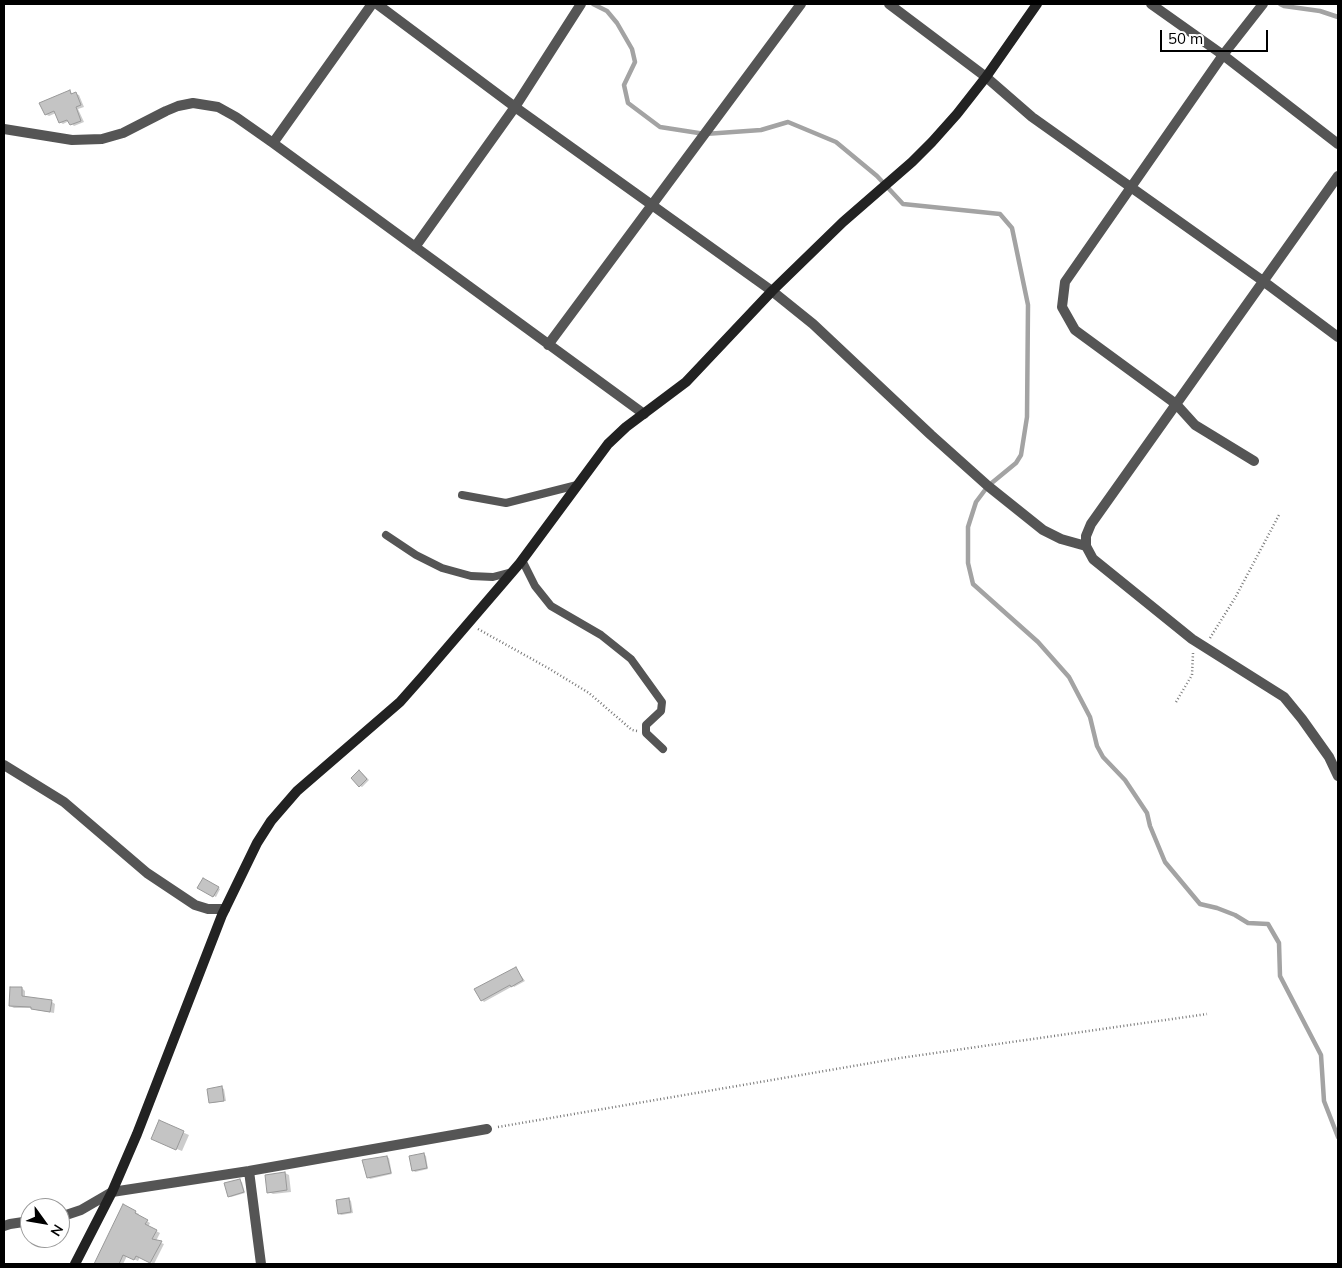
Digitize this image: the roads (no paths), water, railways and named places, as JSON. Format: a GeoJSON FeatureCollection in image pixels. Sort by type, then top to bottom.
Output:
{"type":"FeatureCollection","features":[{"type":"Feature","properties":{"kind":"street"},"geometry":{"type":"LineString","coordinates":[[273,143],[372,4]]}},
{"type":"Feature","properties":{"kind":"street"},"geometry":{"type":"LineString","coordinates":[[377,4],[515,107],[772,291],[813,324],[988,486],[1043,530],[1061,539],[1086,546]]}},
{"type":"Feature","properties":{"kind":"street"},"geometry":{"type":"LineString","coordinates":[[414,247],[515,107],[581,4]]}},
{"type":"Feature","properties":{"kind":"street"},"geometry":{"type":"LineString","coordinates":[[548,345],[801,4]]}},
{"type":"Feature","properties":{"kind":"street"},"geometry":{"type":"LineString","coordinates":[[889,4],[986,77],[1032,117],[1263,281],[1338,337]]}},
{"type":"Feature","properties":{"kind":"street"},"geometry":{"type":"LineString","coordinates":[[75,1264],[112,1192],[137,1134],[225,909],[257,843],[272,821],[298,791],[400,702],[522,560],[608,444],[686,382],[772,291],[843,222],[925,149],[957,114],[986,77],[1037,4]]}},
{"type":"Feature","properties":{"kind":"street"},"geometry":{"type":"LineString","coordinates":[[1151,4],[1223,55],[1338,144]]}},
{"type":"Feature","properties":{"kind":"street"},"geometry":{"type":"LineString","coordinates":[[1254,461],[1195,425],[1176,404],[1075,330],[1062,307],[1065,282],[1223,55],[1263,4]]}},
{"type":"Feature","properties":{"kind":"street"},"geometry":{"type":"LineString","coordinates":[[4,129],[72,140],[102,139],[123,133],[178,106],[199,104],[218,107],[273,143],[644,414]]}},
{"type":"Feature","properties":{"kind":"street"},"geometry":{"type":"LineString","coordinates":[[1338,176],[1091,524],[1086,536],[1086,546],[1093,559],[1192,639],[1284,698],[1302,718],[1329,757],[1338,776]]}},
{"type":"Feature","properties":{"kind":"street"},"geometry":{"type":"LineString","coordinates":[[4,765],[64,802],[147,873],[179,894],[195,904],[208,909],[225,909]]}},
{"type":"Feature","properties":{"kind":"street"},"geometry":{"type":"LineString","coordinates":[[70,1214],[81,1210],[112,1192],[487,1129]]}},
{"type":"Feature","properties":{"kind":"street"},"geometry":{"type":"LineString","coordinates":[[249,1170],[260,1264]]}},
{"type":"Feature","properties":{"kind":"street"},"geometry":{"type":"LineString","coordinates":[[4,1226],[20,1222]]}},
{"type":"Feature","properties":{"kind":"lane"},"geometry":{"type":"LineString","coordinates":[[462,495],[506,503],[577,485]]}},
{"type":"Feature","properties":{"kind":"lane"},"geometry":{"type":"LineString","coordinates":[[386,535],[416,555],[442,568],[472,576],[493,577],[512,572]]}},
{"type":"Feature","properties":{"kind":"lane"},"geometry":{"type":"LineString","coordinates":[[522,560],[535,586],[551,606],[600,635],[631,659],[662,702],[661,711],[646,725],[646,734],[663,748]]}},
{"type":"Feature","properties":{"kind":"waterway"},"geometry":{"type":"LineString","coordinates":[[593,4],[607,11],[617,23],[632,49],[635,62],[624,85],[628,103],[660,127],[705,134],[761,130],[788,122],[836,142],[877,176],[903,204],[1000,214],[1012,228],[1028,305],[1027,417],[1021,455],[1016,463],[988,486],[976,502],[968,527],[968,563],[973,584],[1038,642],[1069,677],[1090,717],[1097,746],[1103,757],[1125,780],[1147,813],[1150,826],[1165,862],[1200,904],[1235,915],[1248,923],[1268,924],[1279,943],[1280,976],[1321,1055],[1324,1101],[1338,1137]]}},
{"type":"Feature","properties":{"kind":"waterway"},"geometry":{"type":"LineString","coordinates":[[1280,4],[1320,11],[1338,17]]}}]}
